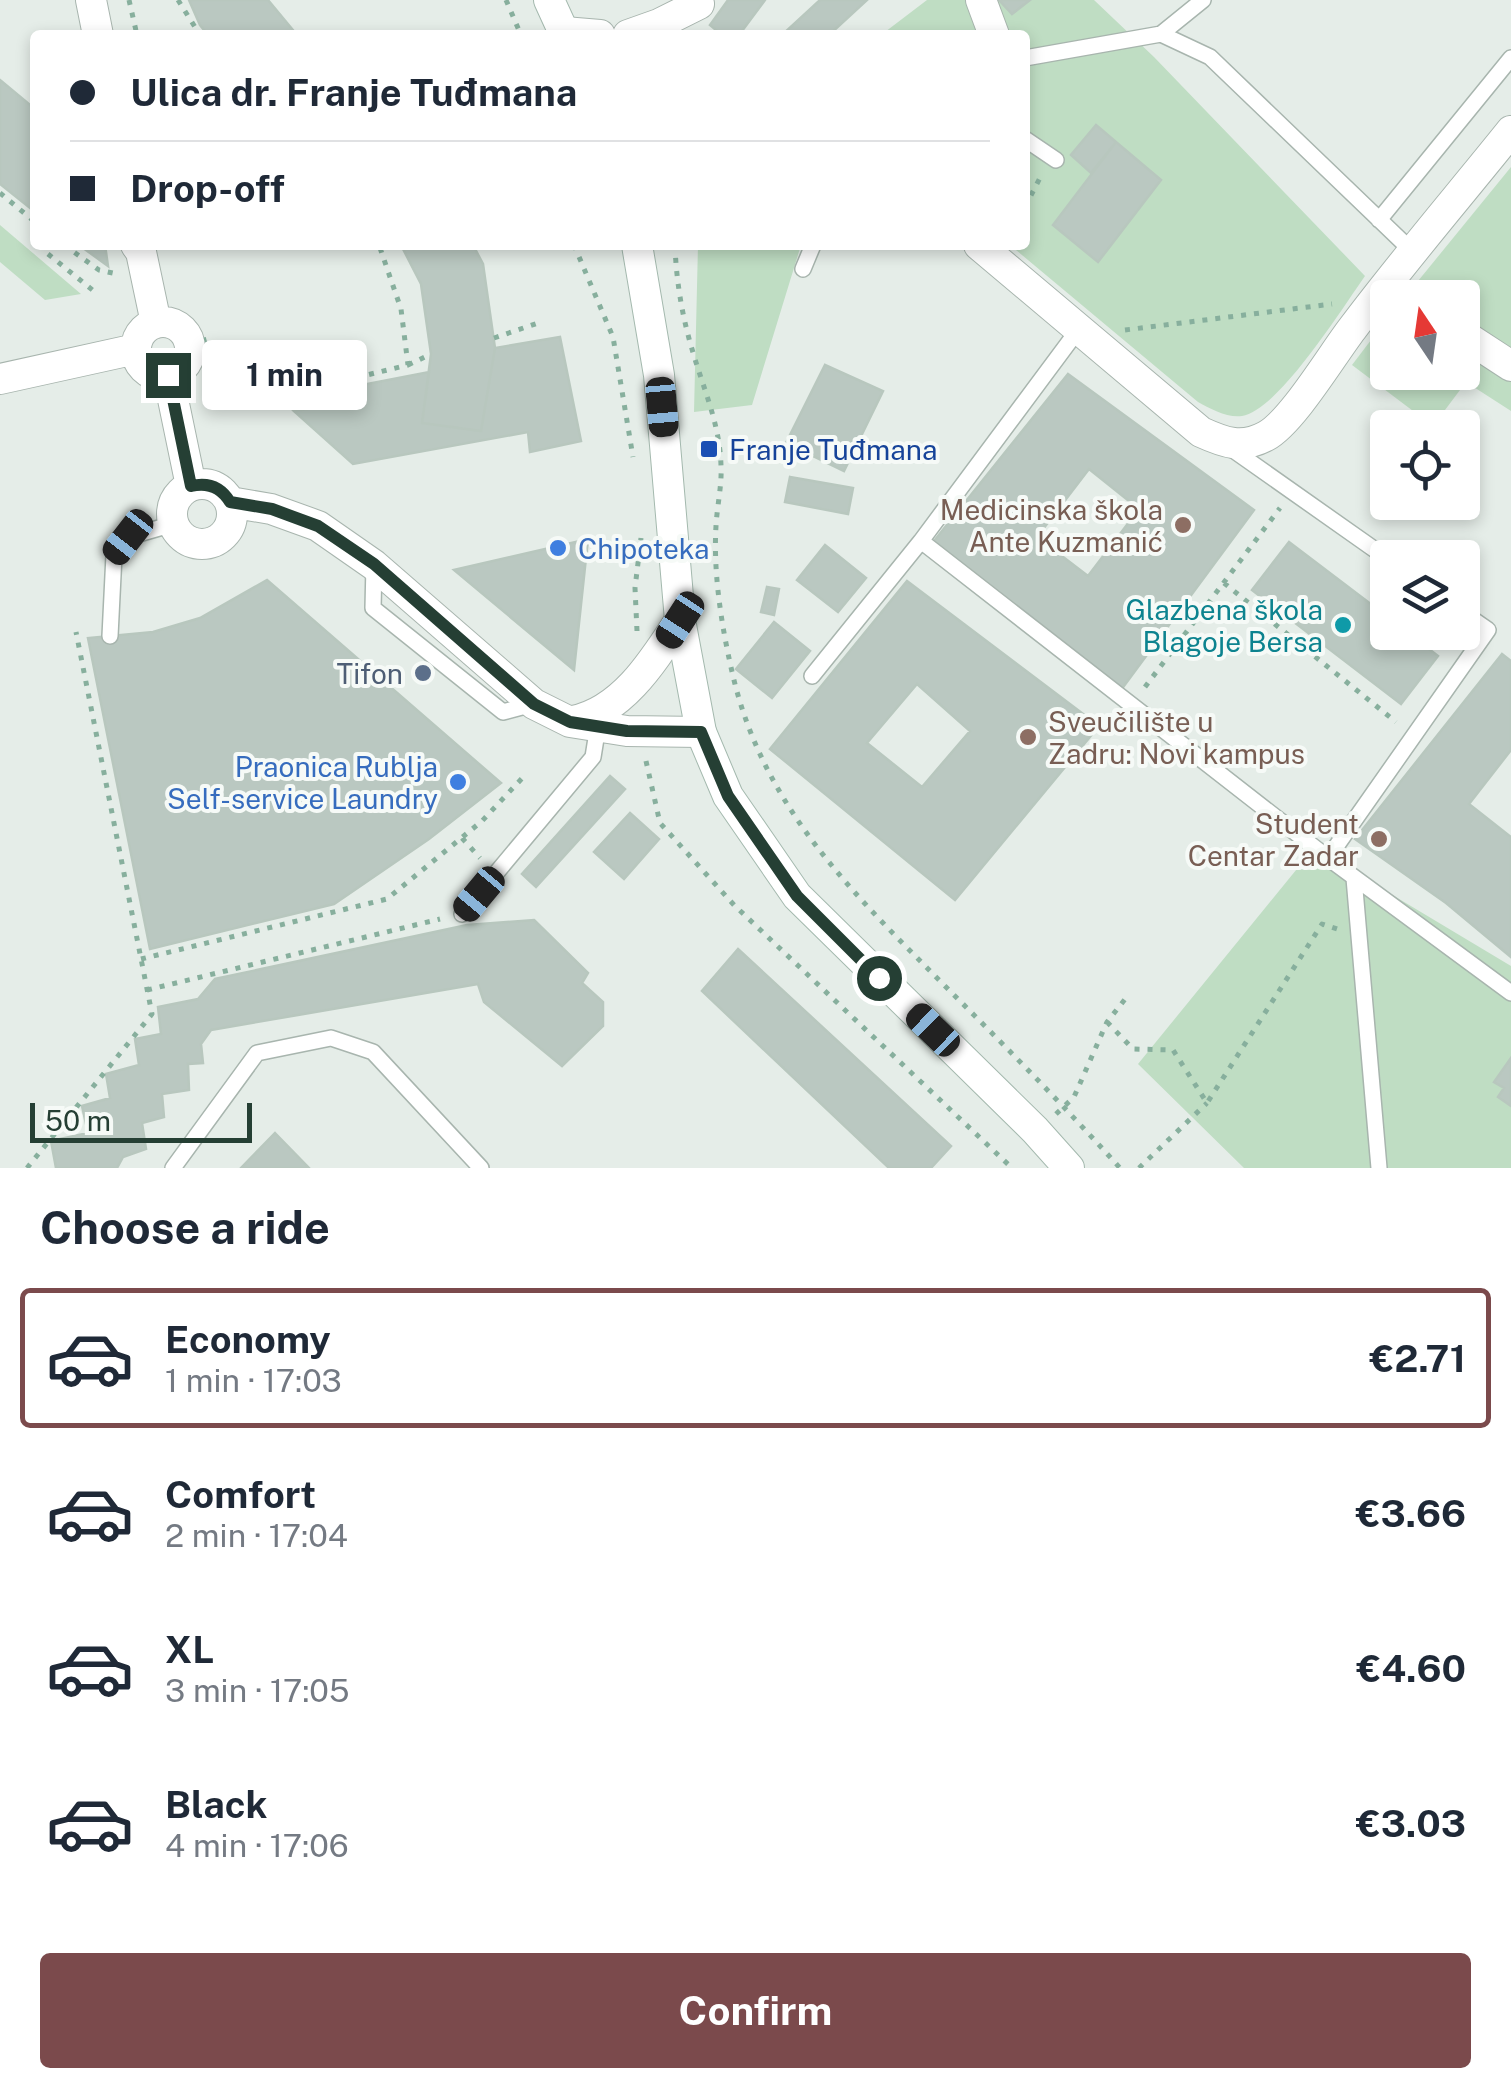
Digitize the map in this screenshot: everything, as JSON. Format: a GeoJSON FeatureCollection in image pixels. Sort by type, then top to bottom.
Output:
{"type":"FeatureCollection","features":[{"type":"Feature","properties":{"kind":"street"},"geometry":{"type":"LineString","coordinates":[[90,0],[97,30]]}},
{"type":"Feature","properties":{"kind":"street"},"geometry":{"type":"LineString","coordinates":[[548,0],[563,30]]}},
{"type":"Feature","properties":{"kind":"street"},"geometry":{"type":"LineString","coordinates":[[981,0],[992,30]]}},
{"type":"Feature","properties":{"kind":"street"},"geometry":{"type":"LineString","coordinates":[[643,30],[701,2]]}},
{"type":"Feature","properties":{"kind":"street"},"geometry":{"type":"LineString","coordinates":[[679,30],[701,2]]}},
{"type":"Feature","properties":{"kind":"street"},"geometry":{"type":"LineString","coordinates":[[1398,280],[1413,252],[1511,131]]}},
{"type":"Feature","properties":{"kind":"street"},"geometry":{"type":"LineString","coordinates":[[140,250],[156,322]]}},
{"type":"Feature","properties":{"kind":"street"},"geometry":{"type":"LineString","coordinates":[[638,250],[659,375],[680,620],[701,732],[728,796],[797,896],[1069,1168]]}},
{"type":"Feature","properties":{"kind":"street"},"geometry":{"type":"LineString","coordinates":[[985,250],[1201,432],[1222,442],[1246,446],[1271,434],[1370,318]]}},
{"type":"Feature","properties":{"kind":"street"},"geometry":{"type":"LineString","coordinates":[[156,322],[181,328],[198,342],[183,367],[168,375],[159,376],[142,367],[136,350],[143,330],[156,322]]}},
{"type":"Feature","properties":{"kind":"street"},"geometry":{"type":"LineString","coordinates":[[1480,346],[1511,366]]}},
{"type":"Feature","properties":{"kind":"street"},"geometry":{"type":"LineString","coordinates":[[0,379],[136,350]]}},
{"type":"Feature","properties":{"kind":"street"},"geometry":{"type":"LineString","coordinates":[[168,375],[191,486]]}},
{"type":"Feature","properties":{"kind":"street"},"geometry":{"type":"LineString","coordinates":[[210,484],[230,502],[232,520],[215,542],[190,542],[176,532],[172,505],[183,490],[210,484]]}},
{"type":"Feature","properties":{"kind":"street"},"geometry":{"type":"LineString","coordinates":[[230,502],[272,509],[318,526],[374,564],[534,704],[584,724],[627,731],[701,732]]}},
{"type":"Feature","properties":{"kind":"street"},"geometry":{"type":"LineString","coordinates":[[584,724],[585,718],[611,704],[648,669],[680,620]]}},
{"type":"Feature","properties":{"kind":"lane"},"geometry":{"type":"LineString","coordinates":[[1030,57],[1160,34],[1204,0]]}},
{"type":"Feature","properties":{"kind":"lane"},"geometry":{"type":"LineString","coordinates":[[1160,34],[1210,57],[1413,252]]}},
{"type":"Feature","properties":{"kind":"lane"},"geometry":{"type":"LineString","coordinates":[[1379,220],[1511,58]]}},
{"type":"Feature","properties":{"kind":"lane"},"geometry":{"type":"LineString","coordinates":[[1030,142],[1056,160]]}},
{"type":"Feature","properties":{"kind":"lane"},"geometry":{"type":"LineString","coordinates":[[804,269],[811,250]]}},
{"type":"Feature","properties":{"kind":"lane"},"geometry":{"type":"LineString","coordinates":[[812,676],[1084,335]]}},
{"type":"Feature","properties":{"kind":"lane"},"geometry":{"type":"LineString","coordinates":[[1222,442],[1370,546]]}},
{"type":"Feature","properties":{"kind":"lane"},"geometry":{"type":"LineString","coordinates":[[110,636],[114,555],[128,537],[173,524]]}},
{"type":"Feature","properties":{"kind":"lane"},"geometry":{"type":"LineString","coordinates":[[921,541],[1354,878],[1511,993]]}},
{"type":"Feature","properties":{"kind":"lane"},"geometry":{"type":"LineString","coordinates":[[1328,858],[1474,650]]}},
{"type":"Feature","properties":{"kind":"lane"},"geometry":{"type":"LineString","coordinates":[[462,914],[592,757],[584,724]]}},
{"type":"Feature","properties":{"kind":"lane"},"geometry":{"type":"LineString","coordinates":[[1354,878],[1380,1168]]}},
{"type":"Feature","properties":{"kind":"lane"},"geometry":{"type":"LineString","coordinates":[[173,1168],[258,1053],[331,1038],[373,1052],[481,1168]]}},
{"type":"Feature","properties":{"kind":"path"},"geometry":{"type":"LineString","coordinates":[[128,0],[135,30]]}},
{"type":"Feature","properties":{"kind":"path"},"geometry":{"type":"LineString","coordinates":[[178,0],[197,30]]}},
{"type":"Feature","properties":{"kind":"path"},"geometry":{"type":"LineString","coordinates":[[506,0],[519,30]]}},
{"type":"Feature","properties":{"kind":"path"},"geometry":{"type":"LineString","coordinates":[[1030,197],[1041,176]]}},
{"type":"Feature","properties":{"kind":"path"},"geometry":{"type":"LineString","coordinates":[[0,193],[30,218]]}},
{"type":"Feature","properties":{"kind":"path"},"geometry":{"type":"LineString","coordinates":[[71,250],[99,270],[120,275]]}},
{"type":"Feature","properties":{"kind":"path"},"geometry":{"type":"LineString","coordinates":[[381,250],[401,309],[408,365]]}},
{"type":"Feature","properties":{"kind":"path"},"geometry":{"type":"LineString","coordinates":[[576,250],[613,337],[635,469]]}},
{"type":"Feature","properties":{"kind":"path"},"geometry":{"type":"LineString","coordinates":[[675,250],[676,274],[692,350],[714,417],[722,466],[715,529],[721,608],[733,676],[749,729],[779,796],[829,865],[1120,1168]]}},
{"type":"Feature","properties":{"kind":"path"},"geometry":{"type":"LineString","coordinates":[[48,254],[94,292]]}},
{"type":"Feature","properties":{"kind":"path"},"geometry":{"type":"LineString","coordinates":[[1084,335],[1221,320],[1370,296]]}},
{"type":"Feature","properties":{"kind":"path"},"geometry":{"type":"LineString","coordinates":[[494,338],[538,324]]}},
{"type":"Feature","properties":{"kind":"path"},"geometry":{"type":"LineString","coordinates":[[268,399],[408,365],[431,354]]}},
{"type":"Feature","properties":{"kind":"path"},"geometry":{"type":"LineString","coordinates":[[1132,706],[1292,492]]}},
{"type":"Feature","properties":{"kind":"path"},"geometry":{"type":"LineString","coordinates":[[638,644],[635,588],[643,526]]}},
{"type":"Feature","properties":{"kind":"path"},"geometry":{"type":"LineString","coordinates":[[1224,583],[1414,736]]}},
{"type":"Feature","properties":{"kind":"path"},"geometry":{"type":"LineString","coordinates":[[27,1168],[152,1014],[76,632]]}},
{"type":"Feature","properties":{"kind":"path"},"geometry":{"type":"LineString","coordinates":[[646,770],[660,824],[734,905],[1012,1168]]}},
{"type":"Feature","properties":{"kind":"path"},"geometry":{"type":"LineString","coordinates":[[141,958],[387,899],[482,821],[527,772]]}},
{"type":"Feature","properties":{"kind":"path"},"geometry":{"type":"LineString","coordinates":[[147,990],[462,914]]}},
{"type":"Feature","properties":{"kind":"path"},"geometry":{"type":"LineString","coordinates":[[1139,1168],[1208,1103],[1322,924],[1359,935]]}},
{"type":"Feature","properties":{"kind":"path"},"geometry":{"type":"LineString","coordinates":[[1065,1107],[1074,1097],[1107,1022],[1126,998]]}},
{"type":"Feature","properties":{"kind":"path"},"geometry":{"type":"LineString","coordinates":[[1107,1022],[1134,1049],[1173,1050],[1208,1103]]}},
{"type":"Feature","properties":{"kind":"green space"},"geometry":{"type":"Polygon","coordinates":[[[927,0],[1094,0],[1365,276],[1309,356],[1257,410],[1236,416],[1198,402],[1016,250],[1030,250],[1030,30],[888,30],[927,0]]]}},
{"type":"Feature","properties":{"kind":"green space"},"geometry":{"type":"Polygon","coordinates":[[[1511,167],[1511,411],[1478,390],[1480,280],[1419,280],[1511,167]]]}},
{"type":"Feature","properties":{"kind":"green space"},"geometry":{"type":"Polygon","coordinates":[[[0,225],[81,294],[45,300],[0,262],[0,225]]]}},
{"type":"Feature","properties":{"kind":"green space"},"geometry":{"type":"Polygon","coordinates":[[[698,250],[799,250],[752,405],[694,412],[698,250]]]}},
{"type":"Feature","properties":{"kind":"green space"},"geometry":{"type":"Polygon","coordinates":[[[1370,341],[1370,379],[1352,365],[1370,341]]]}},
{"type":"Feature","properties":{"kind":"green space"},"geometry":{"type":"Polygon","coordinates":[[[1385,390],[1460,390],[1445,410],[1412,410],[1385,390]]]}},
{"type":"Feature","properties":{"kind":"green space"},"geometry":{"type":"Polygon","coordinates":[[[1314,848],[1511,966],[1511,1168],[1244,1168],[1138,1064],[1314,848]]]}},
{"type":"Feature","properties":{"kind":"building"},"geometry":{"type":"Polygon","coordinates":[[[189,0],[268,0],[293,30],[204,30],[189,0]]]}},
{"type":"Feature","properties":{"kind":"building"},"geometry":{"type":"Polygon","coordinates":[[[728,0],[765,0],[743,30],[716,30],[710,25],[728,0]]]}},
{"type":"Feature","properties":{"kind":"building"},"geometry":{"type":"Polygon","coordinates":[[[820,0],[867,0],[834,30],[787,30],[820,0]]]}},
{"type":"Feature","properties":{"kind":"building"},"geometry":{"type":"Polygon","coordinates":[[[999,0],[1030,0],[1012,14],[999,0]]]}},
{"type":"Feature","properties":{"kind":"building"},"geometry":{"type":"Polygon","coordinates":[[[0,80],[30,105],[30,208],[0,184],[0,80]]]}},
{"type":"Feature","properties":{"kind":"building"},"geometry":{"type":"Polygon","coordinates":[[[1096,125],[1116,142],[1091,173],[1071,155],[1096,125]]]}},
{"type":"Feature","properties":{"kind":"building"},"geometry":{"type":"Polygon","coordinates":[[[1116,142],[1161,180],[1098,262],[1053,225],[1116,142]]]}},
{"type":"Feature","properties":{"kind":"building"},"geometry":{"type":"Polygon","coordinates":[[[86,250],[106,250],[108,266],[86,250]]]}},
{"type":"Feature","properties":{"kind":"building"},"geometry":{"type":"Polygon","coordinates":[[[404,250],[476,250],[483,264],[495,348],[481,431],[422,423],[431,354],[421,284],[404,250]]]}},
{"type":"Feature","properties":{"kind":"building"},"geometry":{"type":"Polygon","coordinates":[[[560,337],[581,441],[530,452],[528,432],[353,464],[294,411],[364,401],[362,385],[429,372],[422,423],[481,431],[495,348],[560,337]]]}},
{"type":"Feature","properties":{"kind":"building"},"geometry":{"type":"Polygon","coordinates":[[[825,365],[883,391],[844,471],[786,443],[825,365]]]}},
{"type":"Feature","properties":{"kind":"building"},"geometry":{"type":"Polygon","coordinates":[[[1068,374],[1254,510],[1121,690],[934,541],[1068,374]],[[1089,469],[1037,537],[1088,576],[1139,509],[1089,469]]]}},
{"type":"Feature","properties":{"kind":"building"},"geometry":{"type":"Polygon","coordinates":[[[790,477],[853,488],[848,514],[785,502],[790,477]]]}},
{"type":"Feature","properties":{"kind":"building"},"geometry":{"type":"Polygon","coordinates":[[[588,539],[574,670],[454,570],[588,539]]]}},
{"type":"Feature","properties":{"kind":"building","name":"Glazbena škola Blagoje Bersa"},"geometry":{"type":"Polygon","coordinates":[[[1289,542],[1370,603],[1370,650],[1430,650],[1438,656],[1401,704],[1252,590],[1289,542]]]}},
{"type":"Feature","properties":{"kind":"building"},"geometry":{"type":"Polygon","coordinates":[[[825,545],[866,578],[838,612],[797,580],[825,545]]]}},
{"type":"Feature","properties":{"kind":"building"},"geometry":{"type":"Polygon","coordinates":[[[267,580],[501,783],[429,839],[334,904],[150,949],[88,638],[153,632],[200,618],[267,580]]]}},
{"type":"Feature","properties":{"kind":"building","name":"Sveučilište u Zadru: Novi kampus"},"geometry":{"type":"Polygon","coordinates":[[[907,581],[1099,726],[955,900],[770,749],[907,581]],[[917,684],[867,743],[922,787],[970,731],[917,684]]]}},
{"type":"Feature","properties":{"kind":"building"},"geometry":{"type":"Polygon","coordinates":[[[767,587],[779,589],[774,615],[761,612],[767,587]]]}},
{"type":"Feature","properties":{"kind":"building"},"geometry":{"type":"Polygon","coordinates":[[[774,622],[810,651],[772,698],[736,669],[774,622]]]}},
{"type":"Feature","properties":{"kind":"building"},"geometry":{"type":"Polygon","coordinates":[[[1502,654],[1511,661],[1511,750],[1469,804],[1511,837],[1511,957],[1446,903],[1355,839],[1502,654]]]}},
{"type":"Feature","properties":{"kind":"building"},"geometry":{"type":"Polygon","coordinates":[[[610,776],[625,789],[536,887],[522,874],[610,776]]]}},
{"type":"Feature","properties":{"kind":"building"},"geometry":{"type":"Polygon","coordinates":[[[630,813],[659,839],[624,879],[594,852],[630,813]]]}},
{"type":"Feature","properties":{"kind":"building"},"geometry":{"type":"Polygon","coordinates":[[[534,920],[588,973],[582,983],[603,1002],[603,1026],[562,1066],[484,1002],[478,984],[211,1030],[201,1044],[203,1063],[188,1064],[189,1090],[162,1094],[164,1117],[142,1123],[146,1149],[123,1157],[117,1168],[56,1168],[51,1141],[88,1133],[82,1106],[110,1098],[106,1074],[139,1065],[135,1039],[161,1034],[158,1007],[198,999],[215,979],[467,925],[534,920]]]}},
{"type":"Feature","properties":{"kind":"building"},"geometry":{"type":"Polygon","coordinates":[[[738,949],[951,1146],[931,1168],[889,1168],[702,991],[738,949]]]}},
{"type":"Feature","properties":{"kind":"building"},"geometry":{"type":"Polygon","coordinates":[[[1511,1058],[1511,1106],[1498,1097],[1504,1088],[1494,1082],[1511,1058]]]}},
{"type":"Feature","properties":{"kind":"building"},"geometry":{"type":"Polygon","coordinates":[[[275,1133],[309,1168],[241,1168],[275,1133]]]}},
{"type":"Feature","properties":{"kind":"place","name":"Franje Tuđmana"},"geometry":{"type":"Point","coordinates":[709,449]}},
{"type":"Feature","properties":{"kind":"place","name":"Medicinska škola Ante Kuzmanić"},"geometry":{"type":"Point","coordinates":[1183,525]}},
{"type":"Feature","properties":{"kind":"place","name":"Chipoteka"},"geometry":{"type":"Point","coordinates":[558,548]}},
{"type":"Feature","properties":{"kind":"place","name":"Glazbena škola Blagoje Bersa"},"geometry":{"type":"Point","coordinates":[1343,625]}},
{"type":"Feature","properties":{"kind":"place","name":"Tifon"},"geometry":{"type":"Point","coordinates":[423,673]}},
{"type":"Feature","properties":{"kind":"place","name":"Sveučilište u Zadru: Novi kampus"},"geometry":{"type":"Point","coordinates":[1028,737]}},
{"type":"Feature","properties":{"kind":"place","name":"Praonica Rublja Self-service Laundry"},"geometry":{"type":"Point","coordinates":[458,782]}},
{"type":"Feature","properties":{"kind":"place","name":"Student Centar Zadar"},"geometry":{"type":"Point","coordinates":[1379,839]}},
{"type":"Feature","properties":{"kind":"route"},"geometry":{"type":"LineString","coordinates":[[168,375],[191,486],[210,484],[230,502],[272,509],[318,526],[374,564],[534,704],[570,722],[627,731],[701,732],[728,796],[797,896],[879,978]]}}]}
